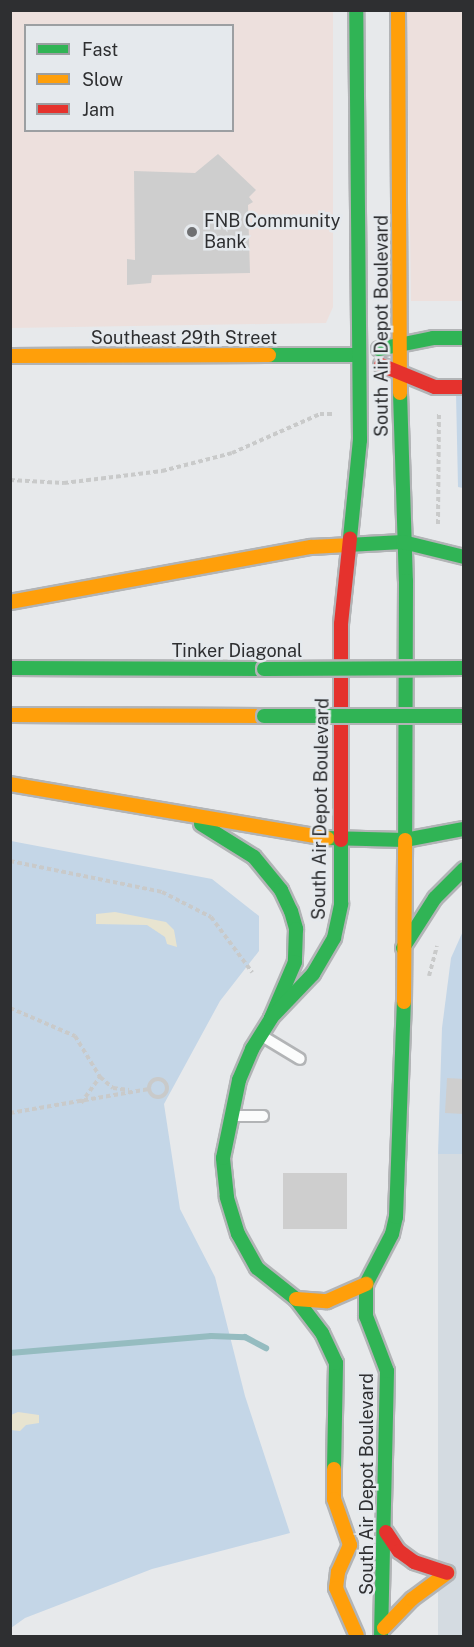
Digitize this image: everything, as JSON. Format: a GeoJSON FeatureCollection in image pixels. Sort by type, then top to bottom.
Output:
{"type":"FeatureCollection","features":[{"type":"Feature","properties":{"kind":"main road","name":"South Air Depot Boulevard"},"geometry":{"type":"LineString","coordinates":[[356,10],[359,414],[341,624],[341,904],[334,938],[313,974],[271,1018],[239,1080],[229,1116],[223,1158],[227,1197],[238,1234],[257,1268],[296,1299],[322,1333],[336,1364],[334,1499],[350,1545],[338,1572],[336,1588],[357,1636]]}},
{"type":"Feature","properties":{"kind":"main road","name":"South Air Depot Boulevard"},"geometry":{"type":"LineString","coordinates":[[383,1632],[387,1371],[366,1317],[366,1284],[392,1234],[396,1217],[402,1117],[406,582],[399,373],[398,10]]}},
{"type":"Feature","properties":{"kind":"main road","name":"Southeast 29th Street"},"geometry":{"type":"LineString","coordinates":[[10,356],[358,355],[400,343],[464,338]]}},
{"type":"Feature","properties":{"kind":"main road","name":"Southeast 29th Street"},"geometry":{"type":"LineString","coordinates":[[358,355],[435,387],[464,387]]}},
{"type":"Feature","properties":{"kind":"main road"},"geometry":{"type":"LineString","coordinates":[[10,603],[311,547],[403,542],[464,557]]}},
{"type":"Feature","properties":{"kind":"main road","name":"Tinker Diagonal"},"geometry":{"type":"LineString","coordinates":[[10,668],[464,668]]}},
{"type":"Feature","properties":{"kind":"main road"},"geometry":{"type":"LineString","coordinates":[[10,715],[464,716]]}},
{"type":"Feature","properties":{"kind":"main road"},"geometry":{"type":"LineString","coordinates":[[10,784],[341,840],[405,840],[464,829]]}},
{"type":"Feature","properties":{"kind":"main road"},"geometry":{"type":"LineString","coordinates":[[186,815],[254,857],[281,890],[291,911],[296,929],[295,962],[271,1018]]}},
{"type":"Feature","properties":{"kind":"main road"},"geometry":{"type":"LineString","coordinates":[[403,948],[435,898],[464,869]]}},
{"type":"Feature","properties":{"kind":"main road"},"geometry":{"type":"LineString","coordinates":[[296,1299],[327,1301],[366,1284]]}},
{"type":"Feature","properties":{"kind":"main road"},"geometry":{"type":"LineString","coordinates":[[383,1632],[412,1599],[447,1573],[414,1562],[399,1551],[386,1532]]}},
{"type":"Feature","properties":{"kind":"lane"},"geometry":{"type":"LineString","coordinates":[[261,1035],[300,1059]]}},
{"type":"Feature","properties":{"kind":"lane"},"geometry":{"type":"LineString","coordinates":[[229,1116],[263,1116]]}},
{"type":"Feature","properties":{"kind":"path"},"geometry":{"type":"LineString","coordinates":[[429,409],[439,408]]}},
{"type":"Feature","properties":{"kind":"path"},"geometry":{"type":"LineString","coordinates":[[10,480],[64,483],[162,471],[232,453],[320,414],[359,414]]}},
{"type":"Feature","properties":{"kind":"path"},"geometry":{"type":"LineString","coordinates":[[10,861],[162,892],[211,917],[252,972]]}},
{"type":"Feature","properties":{"kind":"path"},"geometry":{"type":"LineString","coordinates":[[10,1008],[75,1036],[100,1077],[113,1088],[149,1089],[159,1097],[167,1087],[156,1078],[149,1089]]}},
{"type":"Feature","properties":{"kind":"path"},"geometry":{"type":"LineString","coordinates":[[80,1103],[100,1077]]}},
{"type":"Feature","properties":{"kind":"path"},"geometry":{"type":"LineString","coordinates":[[10,1113],[80,1103],[132,1090]]}},
{"type":"Feature","properties":{"kind":"shaded area"},"geometry":{"type":"Polygon","coordinates":[[[10,11],[333,11],[333,307],[326,323],[11,328],[10,11]]]}},
{"type":"Feature","properties":{"kind":"shaded area"},"geometry":{"type":"Polygon","coordinates":[[[407,11],[463,11],[463,301],[411,301],[407,11]]]}},
{"type":"Feature","properties":{"kind":"shaded area"},"geometry":{"type":"Polygon","coordinates":[[[456,393],[463,393],[463,488],[458,487],[456,393]]]}},
{"type":"Feature","properties":{"kind":"shaded area"},"geometry":{"type":"Polygon","coordinates":[[[11,841],[212,879],[259,916],[259,951],[220,1001],[164,1104],[180,1209],[215,1277],[245,1396],[290,1533],[152,1569],[25,1618],[11,1628],[11,841]]]}},
{"type":"Feature","properties":{"kind":"shaded area"},"geometry":{"type":"Polygon","coordinates":[[[463,931],[463,1154],[438,1154],[442,1028],[451,958],[463,931]]]}},
{"type":"Feature","properties":{"kind":"shaded area"},"geometry":{"type":"Polygon","coordinates":[[[438,1154],[463,1154],[463,1636],[438,1636],[438,1154]]]}},
{"type":"Feature","properties":{"kind":"sand"},"geometry":{"type":"Polygon","coordinates":[[[115,912],[166,922],[174,930],[177,947],[167,944],[165,937],[147,925],[96,924],[96,914],[115,912]]]}},
{"type":"Feature","properties":{"kind":"sand"},"geometry":{"type":"Polygon","coordinates":[[[18,1412],[39,1415],[39,1423],[26,1425],[20,1431],[11,1430],[11,1415],[18,1412]]]}},
{"type":"Feature","properties":{"kind":"building","name":"FNB Community Bank"},"geometry":{"type":"Polygon","coordinates":[[[218,154],[256,190],[249,197],[253,202],[248,205],[250,273],[152,275],[151,283],[127,285],[127,259],[135,260],[134,171],[195,173],[218,154]]]}},
{"type":"Feature","properties":{"kind":"building"},"geometry":{"type":"Polygon","coordinates":[[[447,1078],[464,1079],[464,1114],[445,1113],[447,1078]]]}},
{"type":"Feature","properties":{"kind":"building"},"geometry":{"type":"Polygon","coordinates":[[[283,1173],[347,1173],[347,1229],[283,1229],[283,1173]]]}},
{"type":"Feature","properties":{"kind":"waterway"},"geometry":{"type":"LineString","coordinates":[[10,1353],[211,1336],[245,1337],[266,1348]]}},
{"type":"Feature","properties":{"kind":"traffic: fast"},"geometry":{"type":"LineString","coordinates":[[350,538],[360,440],[356,10]]}},
{"type":"Feature","properties":{"kind":"traffic: fast"},"geometry":{"type":"LineString","coordinates":[[379,349],[433,338],[464,338]]}},
{"type":"Feature","properties":{"kind":"traffic: fast"},"geometry":{"type":"LineString","coordinates":[[269,355],[358,355]]}},
{"type":"Feature","properties":{"kind":"traffic: fast"},"geometry":{"type":"LineString","coordinates":[[400,393],[406,581],[405,840]]}},
{"type":"Feature","properties":{"kind":"traffic: fast"},"geometry":{"type":"LineString","coordinates":[[347,545],[403,542],[464,557]]}},
{"type":"Feature","properties":{"kind":"traffic: fast"},"geometry":{"type":"LineString","coordinates":[[10,668],[264,669]]}},
{"type":"Feature","properties":{"kind":"traffic: fast"},"geometry":{"type":"LineString","coordinates":[[264,669],[464,668]]}},
{"type":"Feature","properties":{"kind":"traffic: fast"},"geometry":{"type":"LineString","coordinates":[[264,716],[464,716]]}},
{"type":"Feature","properties":{"kind":"traffic: fast"},"geometry":{"type":"LineString","coordinates":[[201,824],[254,857],[281,890],[291,911],[296,929],[295,962],[271,1018]]}},
{"type":"Feature","properties":{"kind":"traffic: fast"},"geometry":{"type":"LineString","coordinates":[[327,838],[405,840],[464,829]]}},
{"type":"Feature","properties":{"kind":"traffic: fast"},"geometry":{"type":"LineString","coordinates":[[334,1469],[336,1363],[322,1333],[296,1299],[257,1268],[238,1234],[227,1197],[223,1158],[239,1080],[252,1049],[271,1018],[313,974],[334,938],[341,904],[341,840]]}},
{"type":"Feature","properties":{"kind":"traffic: fast"},"geometry":{"type":"LineString","coordinates":[[403,948],[435,898],[464,869]]}},
{"type":"Feature","properties":{"kind":"traffic: fast"},"geometry":{"type":"LineString","coordinates":[[381,1636],[387,1371],[366,1316],[366,1284],[392,1234],[396,1217],[404,1002]]}},
{"type":"Feature","properties":{"kind":"traffic: slow"},"geometry":{"type":"LineString","coordinates":[[398,10],[400,393]]}},
{"type":"Feature","properties":{"kind":"traffic: slow"},"geometry":{"type":"LineString","coordinates":[[10,356],[269,355]]}},
{"type":"Feature","properties":{"kind":"traffic: slow"},"geometry":{"type":"LineString","coordinates":[[10,602],[311,547],[347,545]]}},
{"type":"Feature","properties":{"kind":"traffic: slow"},"geometry":{"type":"LineString","coordinates":[[10,715],[264,716]]}},
{"type":"Feature","properties":{"kind":"traffic: slow"},"geometry":{"type":"LineString","coordinates":[[10,784],[327,838]]}},
{"type":"Feature","properties":{"kind":"traffic: slow"},"geometry":{"type":"LineString","coordinates":[[404,1002],[405,840]]}},
{"type":"Feature","properties":{"kind":"traffic: slow"},"geometry":{"type":"LineString","coordinates":[[296,1299],[327,1301],[366,1284]]}},
{"type":"Feature","properties":{"kind":"traffic: slow"},"geometry":{"type":"LineString","coordinates":[[334,1469],[334,1499],[350,1545],[338,1572],[336,1588],[357,1636]]}},
{"type":"Feature","properties":{"kind":"traffic: slow"},"geometry":{"type":"LineString","coordinates":[[384,1628],[412,1599],[447,1573]]}},
{"type":"Feature","properties":{"kind":"traffic: jam"},"geometry":{"type":"LineString","coordinates":[[381,365],[435,387],[464,387]]}},
{"type":"Feature","properties":{"kind":"traffic: jam"},"geometry":{"type":"LineString","coordinates":[[341,840],[341,624],[350,538]]}},
{"type":"Feature","properties":{"kind":"traffic: jam"},"geometry":{"type":"LineString","coordinates":[[386,1532],[399,1551],[414,1562],[447,1573]]}},
{"type":"Feature","properties":{"kind":"place","name":"FNB Community Bank"},"geometry":{"type":"Point","coordinates":[192,232]}}]}
